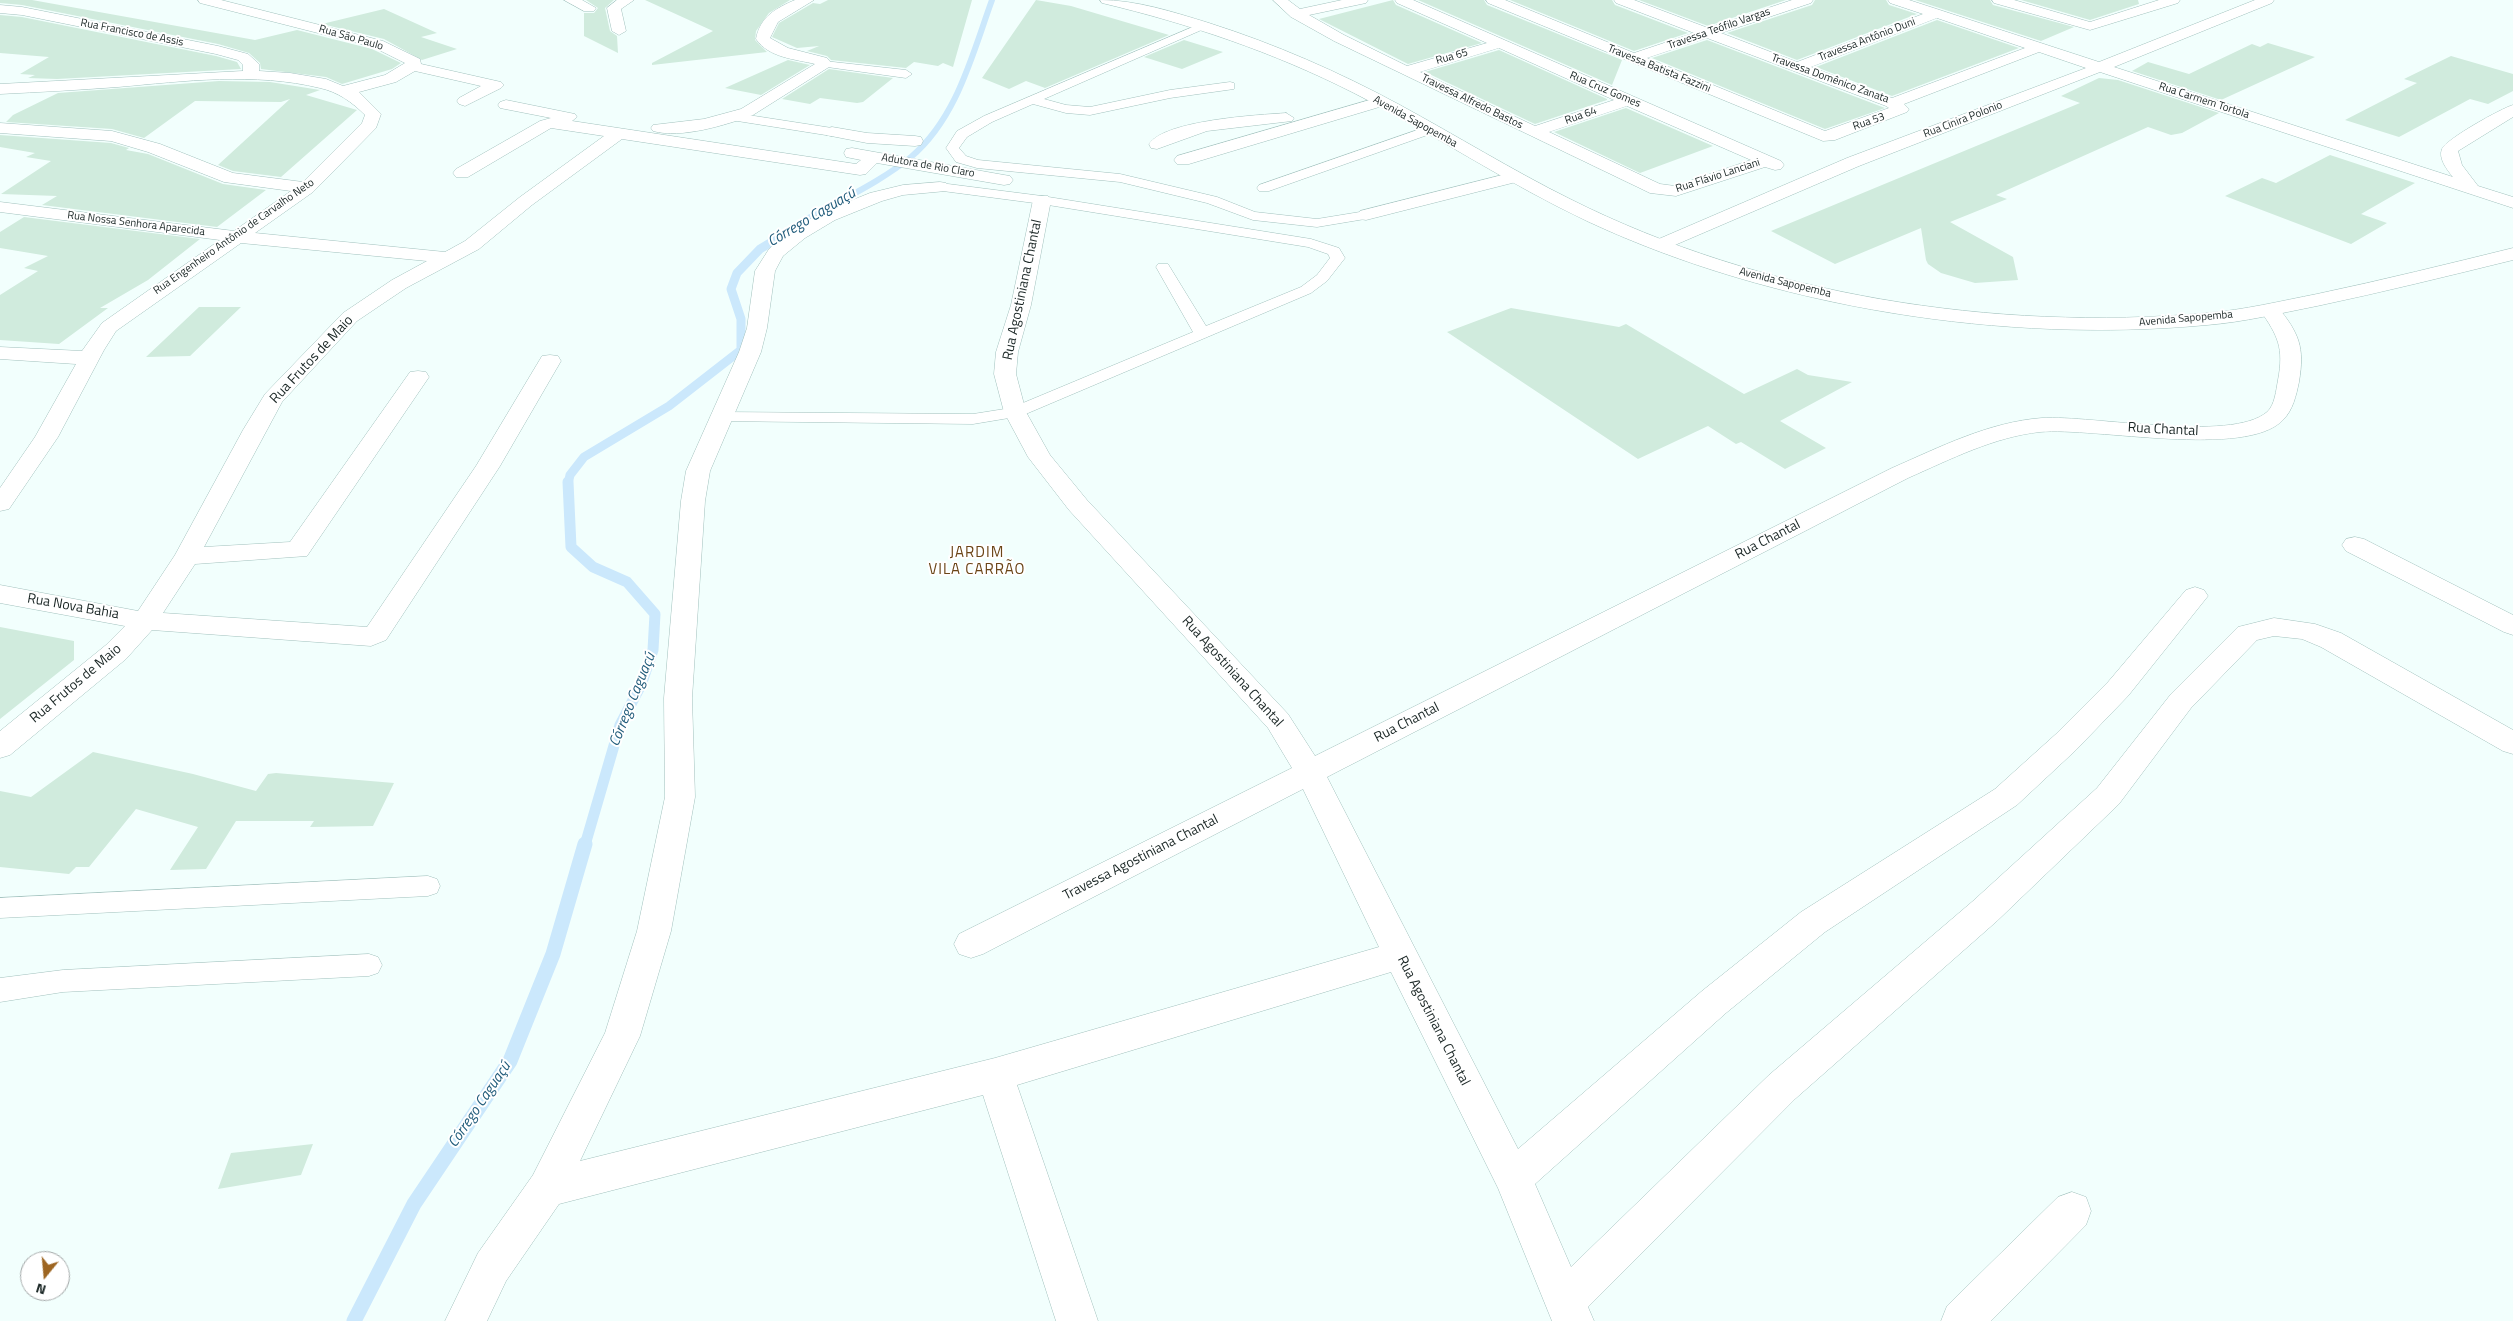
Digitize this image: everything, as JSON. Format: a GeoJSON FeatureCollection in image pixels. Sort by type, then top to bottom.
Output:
{"type":"FeatureCollection","features":[{"type":"Feature","properties":{"kind":"street","name":"Rua São Paulo"},"geometry":{"type":"LineString","coordinates":[[205,0],[378,44],[411,58],[415,62],[412,66]]}},
{"type":"Feature","properties":{"kind":"street"},"geometry":{"type":"LineString","coordinates":[[224,4],[238,0]]}},
{"type":"Feature","properties":{"kind":"street"},"geometry":{"type":"LineString","coordinates":[[571,0],[589,8]]}},
{"type":"Feature","properties":{"kind":"street"},"geometry":{"type":"LineString","coordinates":[[619,31],[614,8],[627,0]]}},
{"type":"Feature","properties":{"kind":"street"},"geometry":{"type":"LineString","coordinates":[[807,0],[788,8],[770,21],[764,29],[764,39],[768,45],[814,59],[824,64]]}},
{"type":"Feature","properties":{"kind":"street","name":"Avenida Sapopemba"},"geometry":{"type":"LineString","coordinates":[[1106,0],[1202,26],[1259,45],[1303,63],[1380,102],[1514,178],[1599,220],[1733,271],[1806,290],[1923,310],[2032,321],[2130,323],[2208,319],[2270,310],[2513,254]]}},
{"type":"Feature","properties":{"kind":"street","name":"Travessa Alfredo Bastos"},"geometry":{"type":"LineString","coordinates":[[1280,0],[1296,14],[1406,71],[1656,189],[1670,191]]}},
{"type":"Feature","properties":{"kind":"street"},"geometry":{"type":"LineString","coordinates":[[1296,14],[1361,0]]}},
{"type":"Feature","properties":{"kind":"street","name":"Rua Cruz Gomes"},"geometry":{"type":"LineString","coordinates":[[1402,0],[1809,180]]}},
{"type":"Feature","properties":{"kind":"street","name":"Travessa Batista Fazzini"},"geometry":{"type":"LineString","coordinates":[[1493,0],[1826,136]]}},
{"type":"Feature","properties":{"kind":"street","name":"Travessa Teófilo Vargas"},"geometry":{"type":"LineString","coordinates":[[1633,58],[1806,0]]}},
{"type":"Feature","properties":{"kind":"street","name":"Rua Carmem Tortola"},"geometry":{"type":"LineString","coordinates":[[1895,0],[2513,203]]}},
{"type":"Feature","properties":{"kind":"street"},"geometry":{"type":"LineString","coordinates":[[2000,0],[2090,26],[2098,26],[2173,0]]}},
{"type":"Feature","properties":{"kind":"street"},"geometry":{"type":"LineString","coordinates":[[2127,0],[2152,8]]}},
{"type":"Feature","properties":{"kind":"street","name":"Rua Cinira Polonio"},"geometry":{"type":"LineString","coordinates":[[1661,245],[1809,180],[2267,0]]}},
{"type":"Feature","properties":{"kind":"street","name":"Travessa Domênico Zanata"},"geometry":{"type":"LineString","coordinates":[[1629,1],[1892,103],[2040,47]]}},
{"type":"Feature","properties":{"kind":"street"},"geometry":{"type":"LineString","coordinates":[[250,11],[279,3]]}},
{"type":"Feature","properties":{"kind":"street","name":"Rua Francisco de Assis"},"geometry":{"type":"LineString","coordinates":[[0,9],[218,50],[243,57],[251,64],[251,75]]}},
{"type":"Feature","properties":{"kind":"street","name":"Travessa Antônio Duni"},"geometry":{"type":"LineString","coordinates":[[1797,67],[1938,13]]}},
{"type":"Feature","properties":{"kind":"street","name":"Rua 65"},"geometry":{"type":"LineString","coordinates":[[1406,71],[1498,44]]}},
{"type":"Feature","properties":{"kind":"street"},"geometry":{"type":"LineString","coordinates":[[462,173],[549,123],[631,132],[682,128],[734,117],[747,112],[824,64]]}},
{"type":"Feature","properties":{"kind":"street"},"geometry":{"type":"LineString","coordinates":[[340,91],[378,83],[412,66],[496,85],[465,100]]}},
{"type":"Feature","properties":{"kind":"street","name":"Rua Engenheiro Antônio de Carvalho Neto"},"geometry":{"type":"LineString","coordinates":[[0,89],[251,75],[304,78],[340,91],[367,104],[373,114],[370,125],[307,188],[109,327],[98,340],[47,438],[23,475],[0,504]]}},
{"type":"Feature","properties":{"kind":"street","name":"Rua 64"},"geometry":{"type":"LineString","coordinates":[[1534,132],[1628,100]]}},
{"type":"Feature","properties":{"kind":"street"},"geometry":{"type":"LineString","coordinates":[[1183,160],[1380,102]]}},
{"type":"Feature","properties":{"kind":"street","name":"Rua 53"},"geometry":{"type":"LineString","coordinates":[[1826,136],[1900,111],[1900,107],[1892,103]]}},
{"type":"Feature","properties":{"kind":"street"},"geometry":{"type":"LineString","coordinates":[[506,105],[631,132],[830,166],[860,170],[869,162]]}},
{"type":"Feature","properties":{"kind":"street"},"geometry":{"type":"LineString","coordinates":[[2471,188],[2449,157],[2450,149],[2460,141],[2513,110]]}},
{"type":"Feature","properties":{"kind":"street"},"geometry":{"type":"LineString","coordinates":[[1157,144],[1180,132],[1210,124],[1328,116]]}},
{"type":"Feature","properties":{"kind":"street"},"geometry":{"type":"LineString","coordinates":[[0,128],[79,132],[112,136],[154,148],[230,178],[307,188]]}},
{"type":"Feature","properties":{"kind":"street","name":"Rua Frutos de Maio"},"geometry":{"type":"LineString","coordinates":[[0,747],[116,652],[145,621],[187,556],[254,430],[273,399],[350,317],[398,284],[451,258],[472,245],[526,201],[631,132]]}},
{"type":"Feature","properties":{"kind":"street"},"geometry":{"type":"LineString","coordinates":[[832,132],[860,145],[915,141]]}},
{"type":"Feature","properties":{"kind":"street","name":"Adutora de Rio Claro"},"geometry":{"type":"LineString","coordinates":[[860,145],[1003,180]]}},
{"type":"Feature","properties":{"kind":"street","name":"Rua Flávio Lanciani"},"geometry":{"type":"LineString","coordinates":[[1670,191],[1682,190],[1766,161]]}},
{"type":"Feature","properties":{"kind":"street"},"geometry":{"type":"LineString","coordinates":[[1366,215],[1514,178]]}},
{"type":"Feature","properties":{"kind":"street"},"geometry":{"type":"LineString","coordinates":[[466,1321],[492,1267],[547,1188],[622,1036],[654,931],[680,797],[678,698],[693,501],[698,471],[750,352],[757,328],[765,271],[776,253],[798,234],[829,216],[876,197],[903,190],[940,187]]}},
{"type":"Feature","properties":{"kind":"street","name":"Rua Agostiniana Chantal"},"geometry":{"type":"LineString","coordinates":[[1042,200],[1021,305],[1007,352],[1005,374],[1015,412],[1040,457],[1078,505],[1278,721],[1310,772],[1400,955],[1514,1178],[1569,1311]]}},
{"type":"Feature","properties":{"kind":"street","name":"Rua Nossa Senhora Aparecida"},"geometry":{"type":"LineString","coordinates":[[0,207],[238,236],[451,258]]}},
{"type":"Feature","properties":{"kind":"street","name":"Rua Chantal"},"geometry":{"type":"LineString","coordinates":[[1310,772],[1900,473],[1974,443],[2011,431],[2042,425],[2084,424],[2171,432],[2219,432],[2256,427],[2274,417],[2284,402],[2293,362],[2291,341],[2282,325],[2270,310]]}},
{"type":"Feature","properties":{"kind":"street"},"geometry":{"type":"LineString","coordinates":[[0,353],[90,358]]}},
{"type":"Feature","properties":{"kind":"street","name":"Rua Nova Bahia"},"geometry":{"type":"LineString","coordinates":[[0,594],[145,621],[368,638],[373,636],[488,466],[550,361]]}},
{"type":"Feature","properties":{"kind":"street"},"geometry":{"type":"LineString","coordinates":[[187,556],[298,550],[418,377]]}},
{"type":"Feature","properties":{"kind":"street"},"geometry":{"type":"LineString","coordinates":[[2356,545],[2513,626]]}},
{"type":"Feature","properties":{"kind":"street"},"geometry":{"type":"LineString","coordinates":[[1514,1178],[1714,1002],[1813,922],[2006,797],[2066,742],[2118,689],[2195,596]]}},
{"type":"Feature","properties":{"kind":"street"},"geometry":{"type":"LineString","coordinates":[[1569,1311],[1782,1087],[1986,911],[2108,796],[2181,701],[2248,632],[2274,627],[2306,630],[2330,640],[2513,742]]}},
{"type":"Feature","properties":{"kind":"street","name":"Travessa Agostiniana Chantal"},"geometry":{"type":"LineString","coordinates":[[971,944],[1310,772]]}},
{"type":"Feature","properties":{"kind":"street"},"geometry":{"type":"LineString","coordinates":[[547,1188],[995,1074],[1400,955]]}},
{"type":"Feature","properties":{"kind":"street"},"geometry":{"type":"LineString","coordinates":[[995,1074],[1077,1321]]}},
{"type":"Feature","properties":{"kind":"street"},"geometry":{"type":"LineString","coordinates":[[1962,1321],[2072,1211]]}},
{"type":"Feature","properties":{"kind":"lane"},"geometry":{"type":"LineString","coordinates":[[721,417],[973,419],[1015,412],[1306,290],[1322,278],[1338,258],[1334,251],[1319,245],[1042,200],[977,164],[961,159],[952,148],[962,134],[988,119],[1202,26]]}},
{"type":"Feature","properties":{"kind":"lane"},"geometry":{"type":"LineString","coordinates":[[824,64],[906,74]]}},
{"type":"Feature","properties":{"kind":"lane"},"geometry":{"type":"LineString","coordinates":[[1032,100],[1066,109],[1090,111],[1170,94],[1230,86]]}},
{"type":"Feature","properties":{"kind":"lane"},"geometry":{"type":"LineString","coordinates":[[734,117],[832,132]]}},
{"type":"Feature","properties":{"kind":"lane"},"geometry":{"type":"LineString","coordinates":[[1264,188],[1429,130]]}},
{"type":"Feature","properties":{"kind":"lane"},"geometry":{"type":"LineString","coordinates":[[940,187],[1003,180],[1120,178],[1212,200],[1254,216],[1317,223],[1366,215]]}},
{"type":"Feature","properties":{"kind":"lane"},"geometry":{"type":"LineString","coordinates":[[1254,216],[1270,236]]}},
{"type":"Feature","properties":{"kind":"lane"},"geometry":{"type":"LineString","coordinates":[[1162,267],[1202,334]]}},
{"type":"Feature","properties":{"kind":"lane"},"geometry":{"type":"LineString","coordinates":[[0,908],[428,886]]}},
{"type":"Feature","properties":{"kind":"lane"},"geometry":{"type":"LineString","coordinates":[[0,990],[63,981],[369,965]]}},
{"type":"Feature","properties":{"kind":"building"},"geometry":{"type":"Polygon","coordinates":[[[0,0],[32,0],[255,40],[297,30],[372,49],[401,63],[392,69],[342,84],[326,77],[261,69],[260,63],[249,53],[218,44],[22,5],[0,3],[0,0]]]}},
{"type":"Feature","properties":{"kind":"building"},"geometry":{"type":"Polygon","coordinates":[[[586,0],[614,0],[605,8],[610,31],[617,36],[618,53],[584,36],[584,13],[594,13],[598,8],[586,0]]]}},
{"type":"Feature","properties":{"kind":"building"},"geometry":{"type":"Polygon","coordinates":[[[645,0],[790,0],[769,13],[756,31],[755,40],[767,52],[652,65],[652,63],[713,31],[645,0]]]}},
{"type":"Feature","properties":{"kind":"building"},"geometry":{"type":"Polygon","coordinates":[[[828,0],[972,0],[953,67],[943,63],[938,66],[914,62],[906,68],[831,60],[827,56],[807,51],[819,46],[797,48],[772,37],[779,23],[813,3],[820,4],[828,0]]]}},
{"type":"Feature","properties":{"kind":"building"},"geometry":{"type":"Polygon","coordinates":[[[1036,0],[1071,6],[1169,35],[1045,88],[1026,81],[1009,89],[982,78],[1036,0]]]}},
{"type":"Feature","properties":{"kind":"building"},"geometry":{"type":"Polygon","coordinates":[[[1393,0],[1396,5],[1482,43],[1408,64],[1319,19],[1393,0]]]}},
{"type":"Feature","properties":{"kind":"building"},"geometry":{"type":"Polygon","coordinates":[[[1418,0],[1484,0],[1487,5],[1622,60],[1612,85],[1418,0]]]}},
{"type":"Feature","properties":{"kind":"building"},"geometry":{"type":"Polygon","coordinates":[[[1510,0],[1612,0],[1615,5],[1688,33],[1634,51],[1510,0]]]}},
{"type":"Feature","properties":{"kind":"building"},"geometry":{"type":"Polygon","coordinates":[[[1639,0],[1786,0],[1708,26],[1639,0]]]}},
{"type":"Feature","properties":{"kind":"building"},"geometry":{"type":"Polygon","coordinates":[[[1815,0],[1886,0],[1889,5],[1917,14],[1797,60],[1727,33],[1812,5],[1815,0]]]}},
{"type":"Feature","properties":{"kind":"building"},"geometry":{"type":"Polygon","coordinates":[[[1915,0],[1990,0],[1993,5],[2074,27],[2041,41],[1915,0]]]}},
{"type":"Feature","properties":{"kind":"building"},"geometry":{"type":"Polygon","coordinates":[[[2021,0],[2138,0],[2139,4],[2090,20],[2021,0]]]}},
{"type":"Feature","properties":{"kind":"building"},"geometry":{"type":"Polygon","coordinates":[[[384,9],[437,33],[421,37],[457,49],[422,60],[384,39],[322,24],[384,9]]]}},
{"type":"Feature","properties":{"kind":"building"},"geometry":{"type":"Polygon","coordinates":[[[0,15],[22,17],[216,56],[237,62],[241,69],[57,79],[28,78],[35,75],[20,74],[49,57],[0,53],[0,15]]]}},
{"type":"Feature","properties":{"kind":"building"},"geometry":{"type":"Polygon","coordinates":[[[1937,20],[2019,48],[1892,96],[1816,67],[1937,20]]]}},
{"type":"Feature","properties":{"kind":"building"},"geometry":{"type":"Polygon","coordinates":[[[1184,40],[1223,52],[1182,69],[1144,57],[1184,40]]]}},
{"type":"Feature","properties":{"kind":"building"},"geometry":{"type":"Polygon","coordinates":[[[1707,40],[1885,108],[1825,129],[1652,58],[1707,40]]]}},
{"type":"Feature","properties":{"kind":"building"},"geometry":{"type":"Polygon","coordinates":[[[2268,43],[2315,57],[2221,100],[2132,71],[2148,62],[2189,74],[2252,44],[2260,47],[2268,43]]]}},
{"type":"Feature","properties":{"kind":"building"},"geometry":{"type":"Polygon","coordinates":[[[1499,50],[1607,100],[1535,124],[1425,72],[1499,50]]]}},
{"type":"Feature","properties":{"kind":"building"},"geometry":{"type":"Polygon","coordinates":[[[2451,56],[2513,74],[2513,91],[2488,104],[2470,99],[2399,137],[2345,120],[2417,83],[2404,79],[2451,56]]]}},
{"type":"Feature","properties":{"kind":"building"},"geometry":{"type":"Polygon","coordinates":[[[788,60],[810,65],[761,95],[725,88],[788,60]]]}},
{"type":"Feature","properties":{"kind":"building"},"geometry":{"type":"Polygon","coordinates":[[[829,69],[893,78],[863,102],[857,103],[820,98],[810,104],[782,99],[829,69]]]}},
{"type":"Feature","properties":{"kind":"building"},"geometry":{"type":"Polygon","coordinates":[[[2099,78],[2118,80],[2219,113],[2182,133],[2171,135],[2148,127],[1996,195],[2007,199],[1950,222],[2013,257],[2018,280],[1975,283],[1941,273],[1928,264],[1926,260],[1921,228],[1835,264],[1771,231],[2080,103],[2061,96],[2099,78]]]}},
{"type":"Feature","properties":{"kind":"building"},"geometry":{"type":"Polygon","coordinates":[[[219,81],[270,82],[320,90],[306,95],[357,110],[281,177],[233,171],[218,165],[290,99],[281,102],[195,101],[144,138],[112,129],[6,122],[13,115],[58,93],[219,81]]]}},
{"type":"Feature","properties":{"kind":"building"},"geometry":{"type":"Polygon","coordinates":[[[1626,108],[1713,146],[1640,173],[1554,132],[1626,108]]]}},
{"type":"Feature","properties":{"kind":"building"},"geometry":{"type":"Polygon","coordinates":[[[0,135],[111,143],[129,148],[126,150],[148,154],[223,184],[266,190],[217,227],[42,205],[57,196],[1,194],[51,161],[26,157],[35,153],[0,147],[0,135]]]}},
{"type":"Feature","properties":{"kind":"building"},"geometry":{"type":"Polygon","coordinates":[[[2330,155],[2415,183],[2361,214],[2387,223],[2351,244],[2225,196],[2262,178],[2276,183],[2330,155]]]}},
{"type":"Feature","properties":{"kind":"building"},"geometry":{"type":"Polygon","coordinates":[[[24,217],[200,239],[148,280],[100,308],[108,308],[59,344],[0,340],[0,295],[38,271],[24,268],[48,256],[0,248],[0,232],[24,217]]]}},
{"type":"Feature","properties":{"kind":"building"},"geometry":{"type":"Polygon","coordinates":[[[199,307],[241,307],[190,356],[146,357],[199,307]]]}},
{"type":"Feature","properties":{"kind":"building"},"geometry":{"type":"Polygon","coordinates":[[[1511,308],[1619,327],[1626,324],[1744,394],[1797,369],[1808,375],[1852,382],[1780,421],[1826,448],[1785,469],[1741,442],[1736,444],[1708,426],[1638,459],[1447,332],[1511,308]]]}},
{"type":"Feature","properties":{"kind":"building"},"geometry":{"type":"Polygon","coordinates":[[[0,627],[74,641],[74,660],[0,719],[0,627]]]}},
{"type":"Feature","properties":{"kind":"building"},"geometry":{"type":"Polygon","coordinates":[[[93,752],[193,774],[256,791],[268,774],[276,773],[394,783],[373,826],[310,827],[314,821],[236,821],[206,869],[170,870],[198,827],[136,809],[89,867],[76,867],[69,874],[0,867],[0,791],[31,797],[93,752]]]}},
{"type":"Feature","properties":{"kind":"building"},"geometry":{"type":"Polygon","coordinates":[[[313,1144],[301,1175],[218,1189],[231,1153],[313,1144]]]}},
{"type":"Feature","properties":{"kind":"waterway","name":"Córrego Caguaçú"},"geometry":{"type":"LineString","coordinates":[[826,209],[891,172],[911,157],[927,141],[952,105],[970,64],[992,0]]}},
{"type":"Feature","properties":{"kind":"waterway","name":"Córrego Caguaçú"},"geometry":{"type":"LineString","coordinates":[[568,484],[570,475],[584,457],[669,406],[741,350],[741,319],[731,289],[737,273],[760,249],[828,208]]}},
{"type":"Feature","properties":{"kind":"waterway","name":"Córrego Caguaçú"},"geometry":{"type":"LineString","coordinates":[[568,484],[571,547],[593,567],[627,582],[655,614],[653,650],[641,685],[620,725],[585,845]]}},
{"type":"Feature","properties":{"kind":"waterway","name":"Córrego Caguaçú"},"geometry":{"type":"LineString","coordinates":[[354,1321],[414,1204],[510,1061],[553,954],[585,844]]}},
{"type":"Feature","properties":{"kind":"district","name":"JARDIM VILA CARRÃO"},"geometry":{"type":"Point","coordinates":[977,562]}}]}
